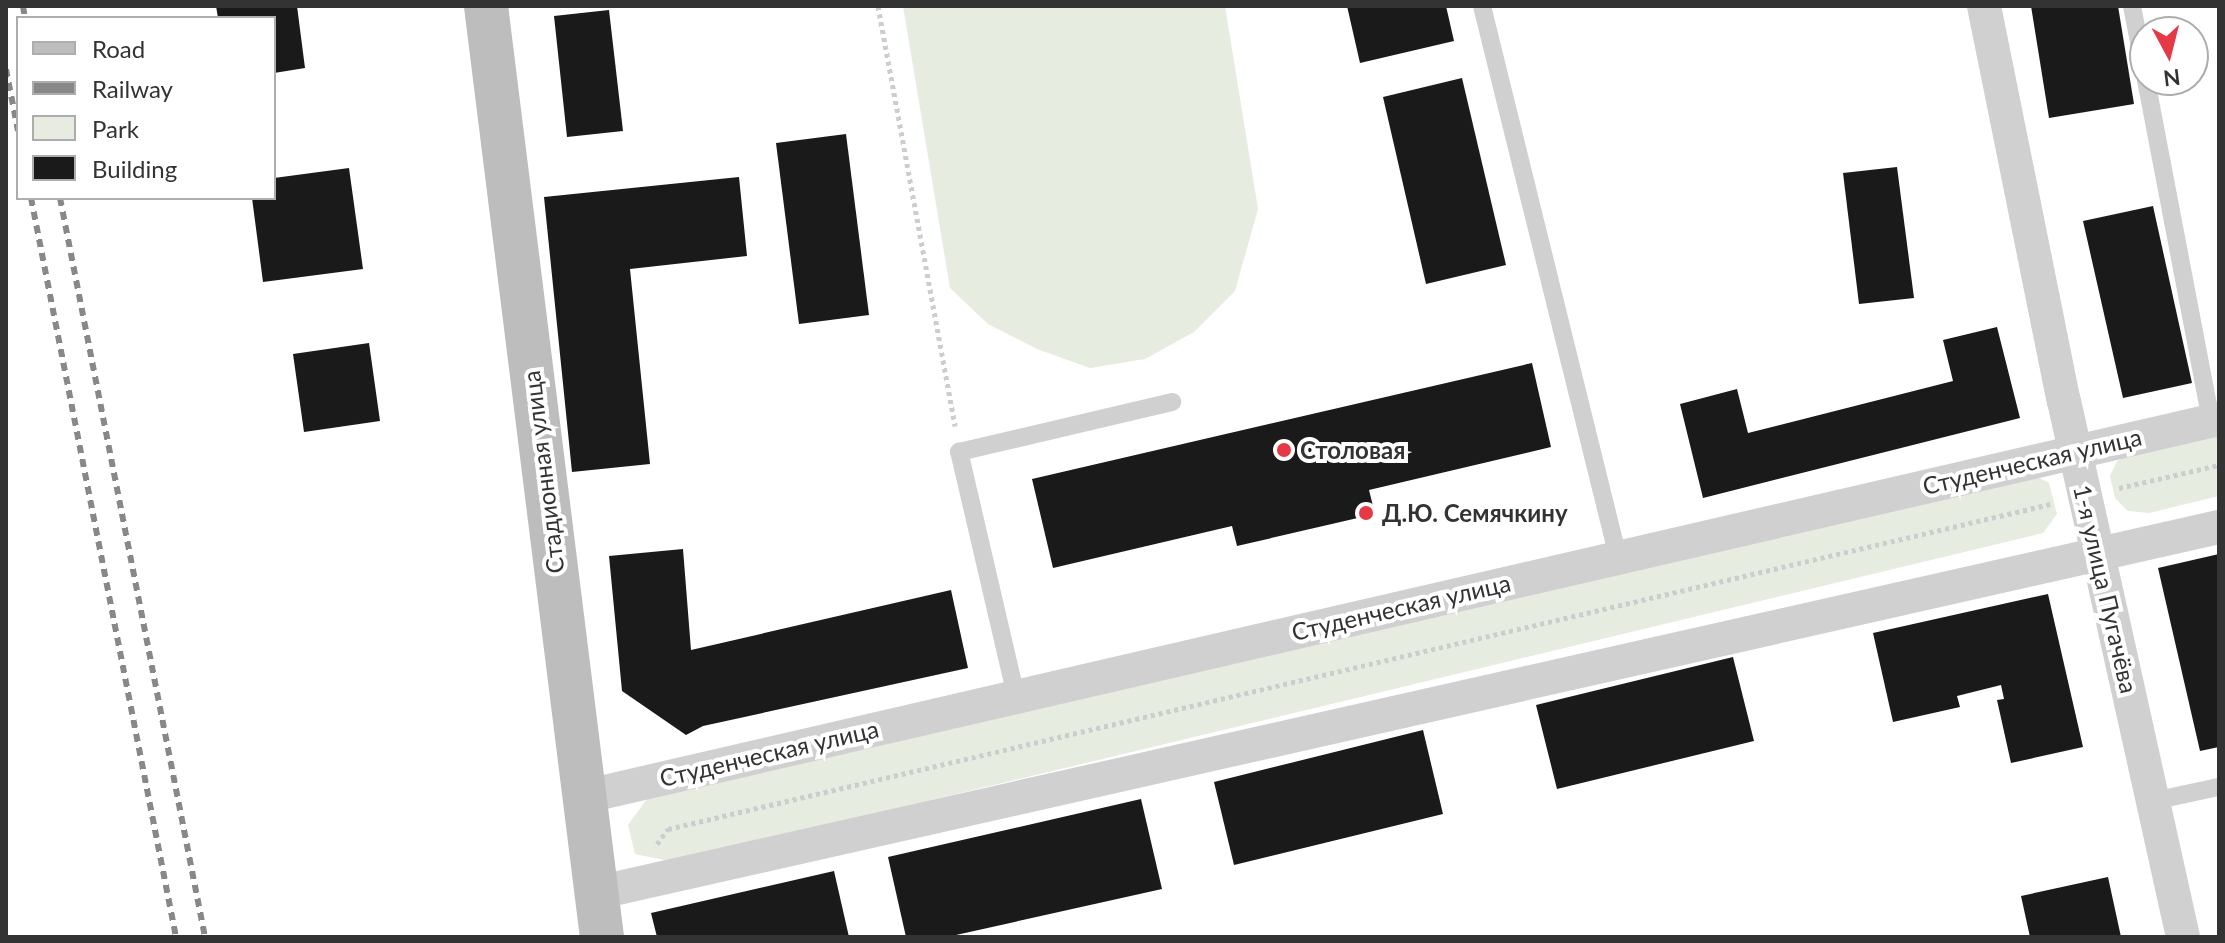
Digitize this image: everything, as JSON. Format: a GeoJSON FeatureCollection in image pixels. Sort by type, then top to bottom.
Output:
{"type":"FeatureCollection","features":[{"type":"Feature","properties":{"kind":"street","name":"Стадионная улица"},"geometry":{"type":"LineString","coordinates":[[486,6],[602,937]]}},
{"type":"Feature","properties":{"kind":"street","name":"1-я улица Пугачёва"},"geometry":{"type":"LineString","coordinates":[[1984,6],[2075,451],[2183,937]]}},
{"type":"Feature","properties":{"kind":"street","name":"Студенческая улица"},"geometry":{"type":"LineString","coordinates":[[583,797],[2215,420]]}},
{"type":"Feature","properties":{"kind":"street"},"geometry":{"type":"LineString","coordinates":[[596,893],[2219,527]]}},
{"type":"Feature","properties":{"kind":"lane"},"geometry":{"type":"LineString","coordinates":[[1482,6],[1618,557]]}},
{"type":"Feature","properties":{"kind":"lane"},"geometry":{"type":"LineString","coordinates":[[2149,96],[2215,420]]}},
{"type":"Feature","properties":{"kind":"lane"},"geometry":{"type":"LineString","coordinates":[[1016,696],[959,452],[1172,402]]}},
{"type":"Feature","properties":{"kind":"lane"},"geometry":{"type":"LineString","coordinates":[[2153,801],[2219,787]]}},
{"type":"Feature","properties":{"kind":"path"},"geometry":{"type":"LineString","coordinates":[[878,6],[959,452]]}},
{"type":"Feature","properties":{"kind":"path"},"geometry":{"type":"LineString","coordinates":[[654,879],[655,846],[668,829],[2219,465]]}},
{"type":"Feature","properties":{"kind":"green space"},"geometry":{"type":"Polygon","coordinates":[[[903,6],[1225,6],[1258,209],[1235,291],[1194,332],[1145,359],[1090,368],[1037,349],[988,324],[950,288],[903,6]]]}},
{"type":"Feature","properties":{"kind":"green space"},"geometry":{"type":"Polygon","coordinates":[[[2219,431],[2219,496],[2149,513],[2128,511],[2115,498],[2110,476],[2117,461],[2139,450],[2219,431]]]}},
{"type":"Feature","properties":{"kind":"green space"},"geometry":{"type":"Polygon","coordinates":[[[2028,472],[2049,483],[2057,514],[2043,533],[674,862],[635,854],[628,825],[652,792],[2028,472]]]}},
{"type":"Feature","properties":{"kind":"building"},"geometry":{"type":"Polygon","coordinates":[[[216,6],[297,6],[305,68],[276,73],[276,16],[218,16],[216,6]]]}},
{"type":"Feature","properties":{"kind":"building"},"geometry":{"type":"Polygon","coordinates":[[[1347,6],[1446,6],[1454,41],[1360,63],[1347,6]]]}},
{"type":"Feature","properties":{"kind":"building"},"geometry":{"type":"Polygon","coordinates":[[[2031,6],[2118,6],[2129,73],[2129,96],[2133,96],[2134,104],[2049,118],[2031,6]]]}},
{"type":"Feature","properties":{"kind":"building"},"geometry":{"type":"Polygon","coordinates":[[[609,10],[623,131],[567,137],[554,16],[609,10]]]}},
{"type":"Feature","properties":{"kind":"building"},"geometry":{"type":"Polygon","coordinates":[[[1462,78],[1506,265],[1426,284],[1383,97],[1462,78]]]}},
{"type":"Feature","properties":{"kind":"building"},"geometry":{"type":"Polygon","coordinates":[[[846,134],[869,315],[799,324],[776,143],[846,134]]]}},
{"type":"Feature","properties":{"kind":"building"},"geometry":{"type":"Polygon","coordinates":[[[1897,167],[1914,298],[1859,304],[1843,173],[1897,167]]]}},
{"type":"Feature","properties":{"kind":"building"},"geometry":{"type":"Polygon","coordinates":[[[349,168],[363,269],[263,282],[252,200],[276,200],[276,178],[349,168]]]}},
{"type":"Feature","properties":{"kind":"building"},"geometry":{"type":"Polygon","coordinates":[[[739,177],[747,256],[630,269],[650,464],[572,472],[544,197],[739,177]]]}},
{"type":"Feature","properties":{"kind":"building"},"geometry":{"type":"Polygon","coordinates":[[[2153,206],[2192,383],[2123,398],[2083,221],[2153,206]]]}},
{"type":"Feature","properties":{"kind":"building"},"geometry":{"type":"Polygon","coordinates":[[[1997,327],[2020,418],[1703,498],[1680,404],[1737,389],[1748,433],[1953,381],[1943,340],[1997,327]]]}},
{"type":"Feature","properties":{"kind":"building"},"geometry":{"type":"Polygon","coordinates":[[[369,343],[380,421],[304,432],[293,354],[369,343]]]}},
{"type":"Feature","properties":{"kind":"building"},"geometry":{"type":"Polygon","coordinates":[[[1532,363],[1551,447],[1369,490],[1375,514],[1237,546],[1232,526],[1053,568],[1032,479],[1532,363]]]}},
{"type":"Feature","properties":{"kind":"building"},"geometry":{"type":"Polygon","coordinates":[[[683,549],[691,650],[951,590],[968,668],[703,726],[686,735],[622,691],[609,556],[683,549]]]}},
{"type":"Feature","properties":{"kind":"building"},"geometry":{"type":"Polygon","coordinates":[[[2219,554],[2219,747],[2200,751],[2158,568],[2219,554]]]}},
{"type":"Feature","properties":{"kind":"building"},"geometry":{"type":"Polygon","coordinates":[[[2048,594],[2083,747],[2011,763],[1997,700],[2004,699],[2001,685],[1957,696],[1960,707],[1893,722],[1873,633],[2048,594]]]}},
{"type":"Feature","properties":{"kind":"building"},"geometry":{"type":"Polygon","coordinates":[[[1733,657],[1754,741],[1557,789],[1536,705],[1733,657]]]}},
{"type":"Feature","properties":{"kind":"building"},"geometry":{"type":"Polygon","coordinates":[[[1423,730],[1443,814],[1234,865],[1214,782],[1423,730]]]}},
{"type":"Feature","properties":{"kind":"building"},"geometry":{"type":"Polygon","coordinates":[[[1141,799],[1162,889],[947,937],[906,937],[888,857],[1141,799]]]}},
{"type":"Feature","properties":{"kind":"building"},"geometry":{"type":"Polygon","coordinates":[[[834,871],[849,937],[657,937],[651,913],[834,871]]]}},
{"type":"Feature","properties":{"kind":"building"},"geometry":{"type":"Polygon","coordinates":[[[2108,877],[2121,937],[2030,937],[2021,896],[2108,877]]]}},
{"type":"Feature","properties":{"kind":"railway"},"geometry":{"type":"LineString","coordinates":[[23,6],[25,16]]}},
{"type":"Feature","properties":{"kind":"railway"},"geometry":{"type":"LineString","coordinates":[[6,69],[16,121]]}},
{"type":"Feature","properties":{"kind":"railway"},"geometry":{"type":"LineString","coordinates":[[31,200],[176,937]]}},
{"type":"Feature","properties":{"kind":"railway"},"geometry":{"type":"LineString","coordinates":[[60,200],[205,937]]}},
{"type":"Feature","properties":{"kind":"place","name":"Столовая"},"geometry":{"type":"Point","coordinates":[1284,450]}},
{"type":"Feature","properties":{"kind":"place","name":"Д.Ю. Семячкину"},"geometry":{"type":"Point","coordinates":[1366,513]}}]}
